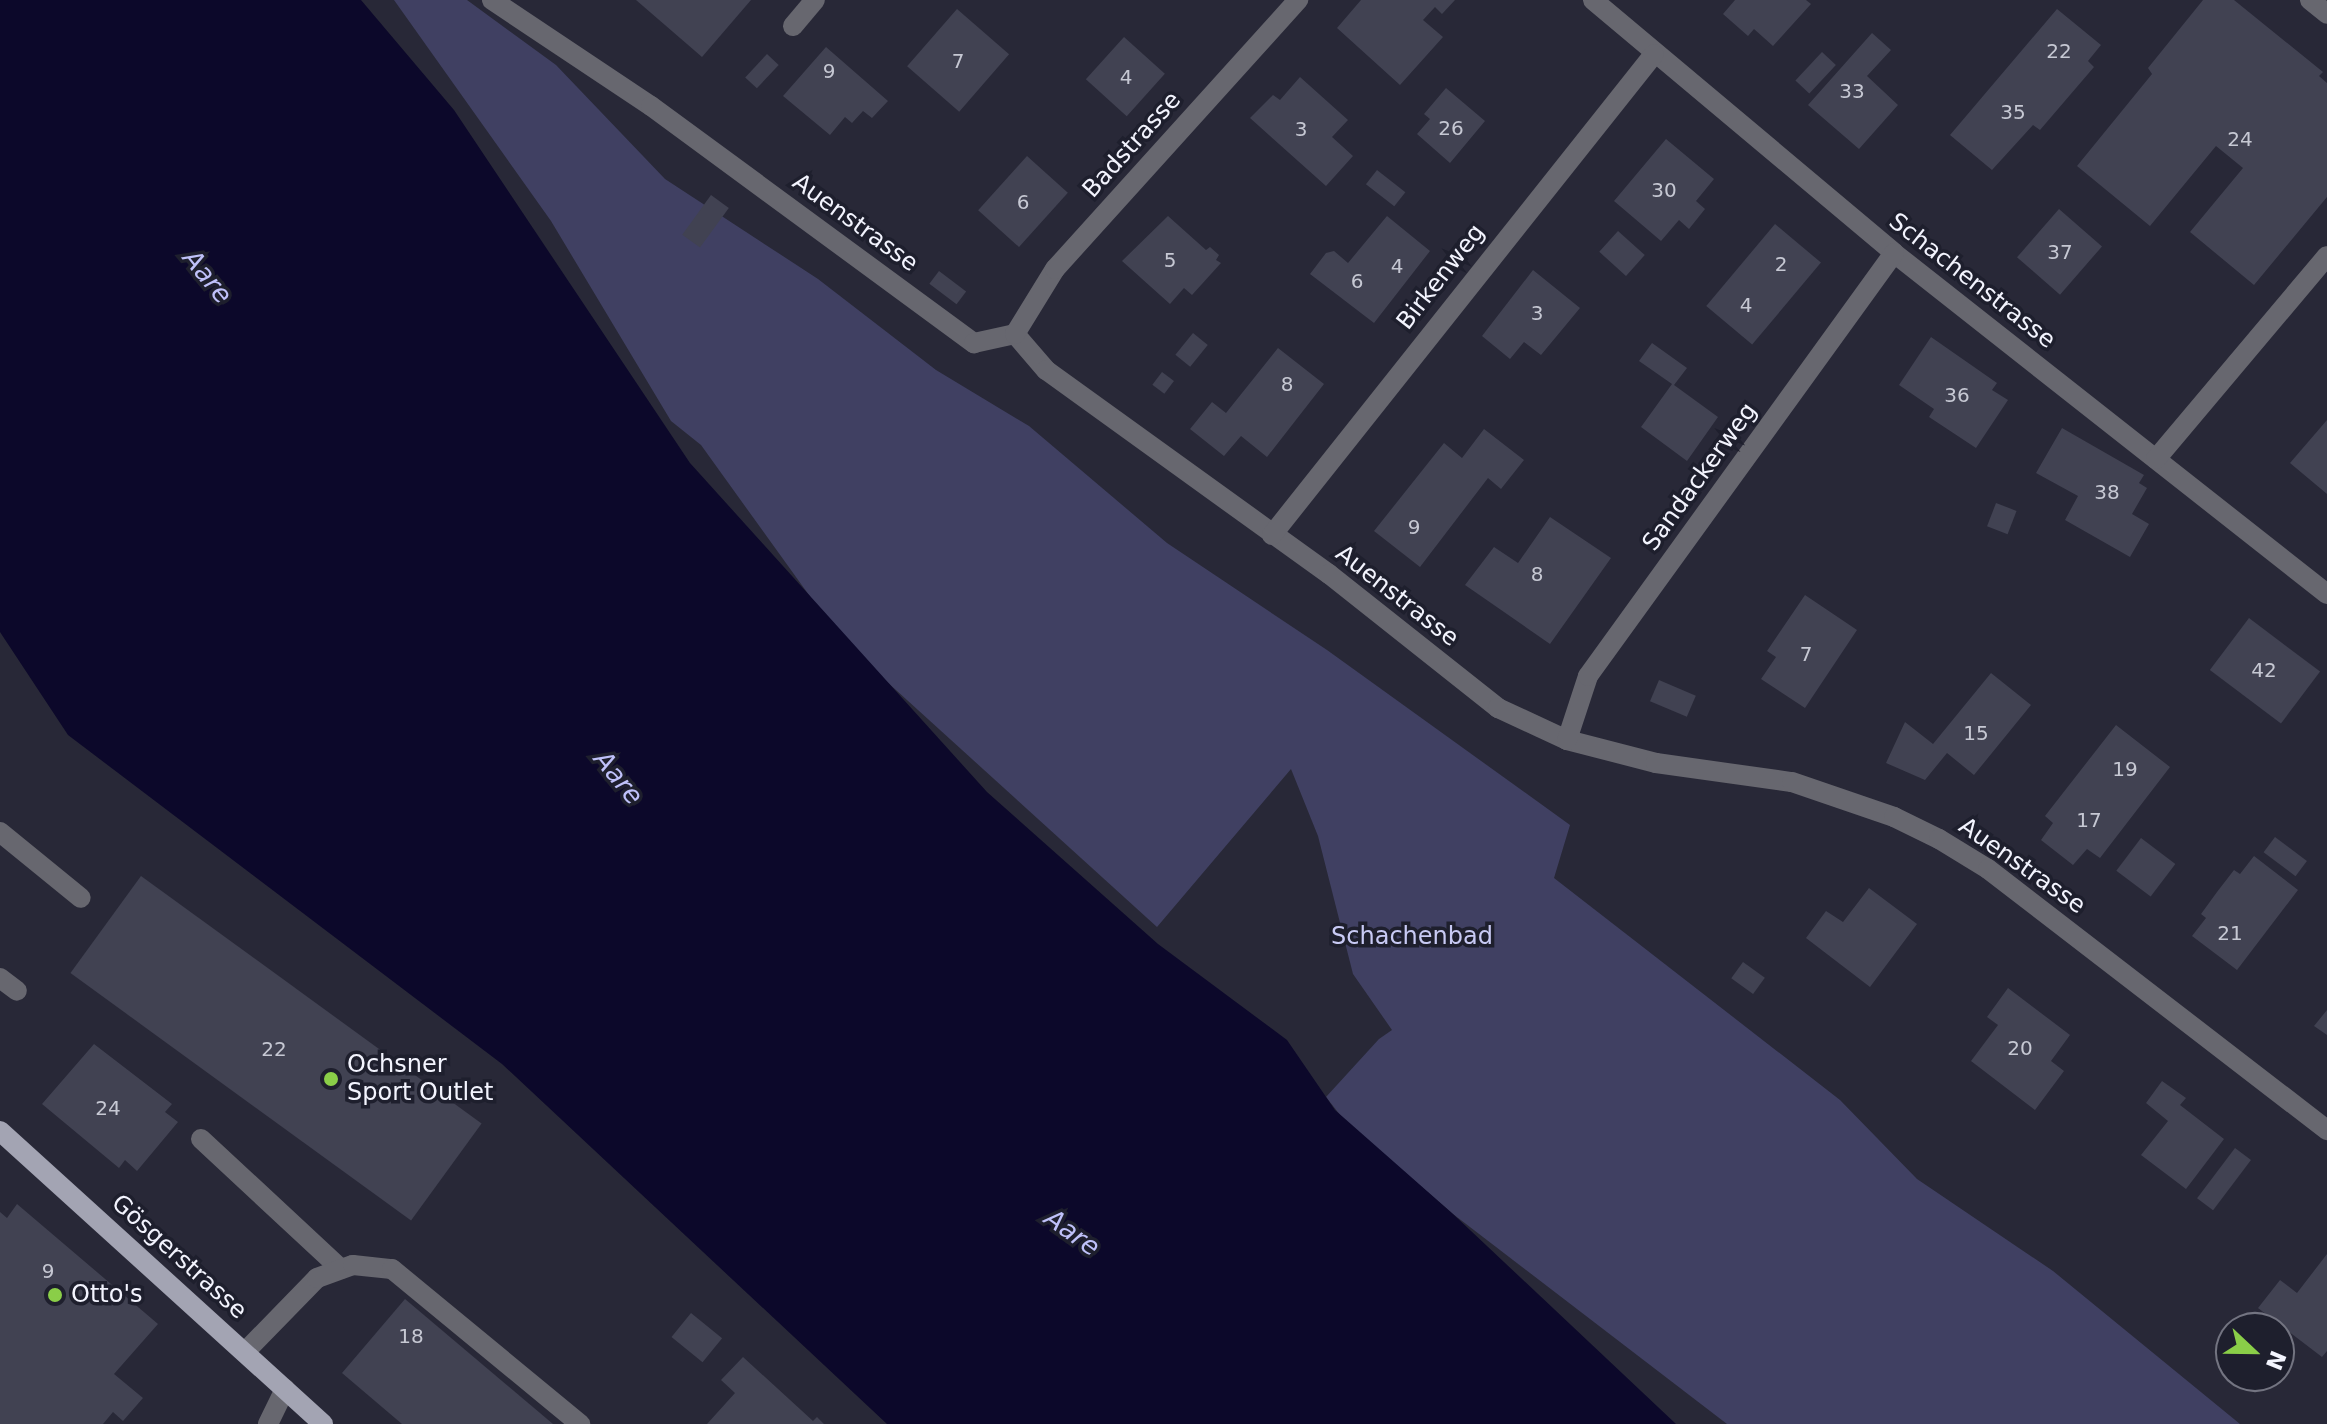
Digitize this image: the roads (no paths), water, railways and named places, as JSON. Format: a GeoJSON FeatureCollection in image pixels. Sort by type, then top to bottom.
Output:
{"type":"FeatureCollection","features":[{"type":"Feature","properties":{"kind":"main road","name":"Gösgerstrasse"},"geometry":{"type":"LineString","coordinates":[[0,1131],[323,1424]]}},
{"type":"Feature","properties":{"kind":"street","name":"Auenstrasse"},"geometry":{"type":"LineString","coordinates":[[492,0],[651,106],[974,343],[1015,334],[1046,370],[1329,574],[1498,708],[1567,740],[1656,763],[1792,782],[1894,817],[1939,839],[1988,869],[2327,1130]]}},
{"type":"Feature","properties":{"kind":"street"},"geometry":{"type":"LineString","coordinates":[[793,26],[815,0]]}},
{"type":"Feature","properties":{"kind":"street","name":"Badstrasse"},"geometry":{"type":"LineString","coordinates":[[1015,334],[1055,269],[1298,0]]}},
{"type":"Feature","properties":{"kind":"street","name":"Schachenstrasse"},"geometry":{"type":"LineString","coordinates":[[1593,0],[1894,253],[2327,594]]}},
{"type":"Feature","properties":{"kind":"street"},"geometry":{"type":"LineString","coordinates":[[2310,0],[2327,14]]}},
{"type":"Feature","properties":{"kind":"street","name":"Birkenweg"},"geometry":{"type":"LineString","coordinates":[[1272,535],[1654,54]]}},
{"type":"Feature","properties":{"kind":"street","name":"Sandackerweg"},"geometry":{"type":"LineString","coordinates":[[1567,740],[1588,676],[1894,253]]}},
{"type":"Feature","properties":{"kind":"street"},"geometry":{"type":"LineString","coordinates":[[2156,459],[2327,256]]}},
{"type":"Feature","properties":{"kind":"street"},"geometry":{"type":"LineString","coordinates":[[0,832],[81,898]]}},
{"type":"Feature","properties":{"kind":"street"},"geometry":{"type":"LineString","coordinates":[[0,978],[17,991]]}},
{"type":"Feature","properties":{"kind":"street"},"geometry":{"type":"LineString","coordinates":[[201,1139],[341,1269]]}},
{"type":"Feature","properties":{"kind":"street"},"geometry":{"type":"LineString","coordinates":[[245,1352],[317,1278],[353,1265],[392,1269],[580,1424]]}},
{"type":"Feature","properties":{"kind":"street"},"geometry":{"type":"LineString","coordinates":[[268,1424],[285,1389]]}},
{"type":"Feature","properties":{"kind":"water","name":"Aare"},"geometry":{"type":"Polygon","coordinates":[[[0,0],[361,0],[454,110],[690,463],[987,792],[1158,944],[1287,1040],[1335,1110],[1453,1214],[1676,1424],[887,1424],[502,1064],[68,735],[0,632],[0,0]]]}},
{"type":"Feature","properties":{"kind":"place","name":"Ochsner Sport Outlet"},"geometry":{"type":"Point","coordinates":[331,1079]}},
{"type":"Feature","properties":{"kind":"place","name":"Otto's"},"geometry":{"type":"Point","coordinates":[55,1295]}},
{"type":"Feature","properties":{"kind":"park label","name":"Schachenbad"},"geometry":{"type":"Point","coordinates":[1412,937]}}]}
